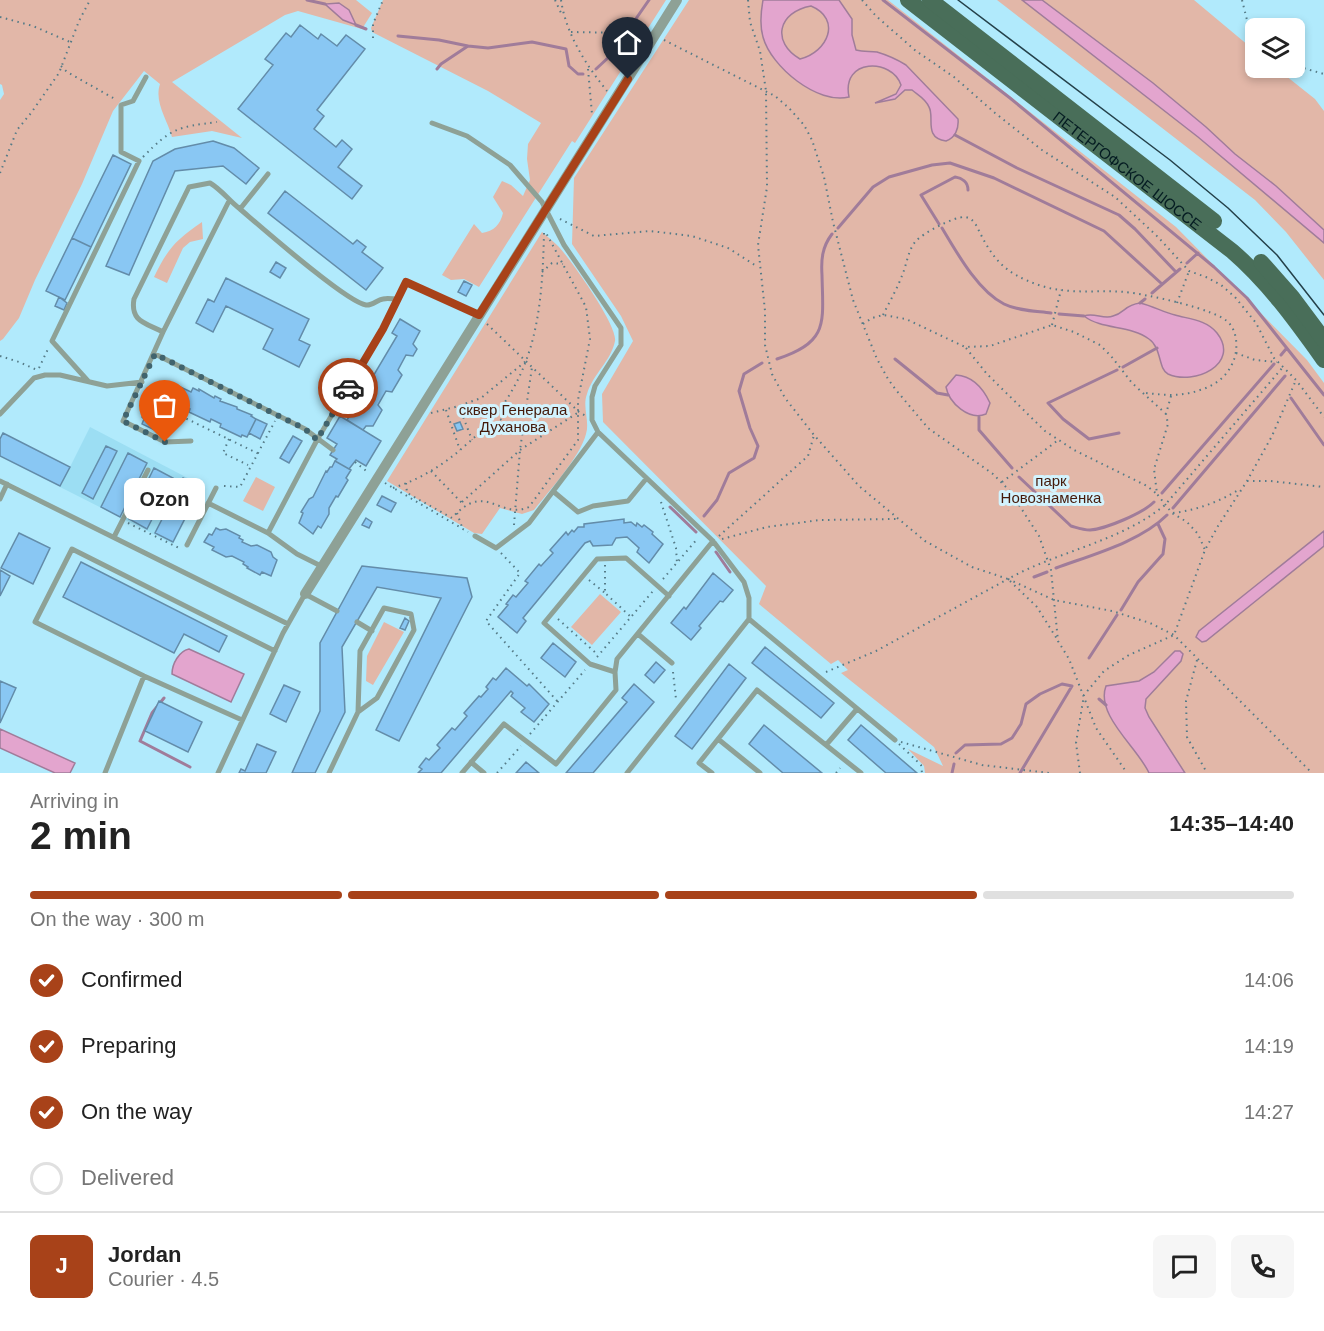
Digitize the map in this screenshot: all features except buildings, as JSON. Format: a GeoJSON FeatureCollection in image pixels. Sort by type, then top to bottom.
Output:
{"type":"FeatureCollection","features":[{"type":"Feature","properties":{"kind":"main road","name":"ПЕТЕРГОФСКОЕ ШОССЕ"},"geometry":{"type":"LineString","coordinates":[[908,0],[1232,251],[1263,280],[1324,360]]}},
{"type":"Feature","properties":{"kind":"main road","name":"ПЕТЕРГОФСКОЕ ШОССЕ"},"geometry":{"type":"LineString","coordinates":[[930,0],[1169,185],[1251,253],[1280,282],[1324,340]]}},
{"type":"Feature","properties":{"kind":"street"},"geometry":{"type":"LineString","coordinates":[[305,594],[677,0]]}},
{"type":"Feature","properties":{"kind":"lane"},"geometry":{"type":"LineString","coordinates":[[88,381],[52,341],[139,161],[121,152],[121,105],[133,101],[146,77]]}},
{"type":"Feature","properties":{"kind":"lane"},"geometry":{"type":"LineString","coordinates":[[432,123],[467,136],[510,165],[547,210],[564,245],[621,328],[621,345],[595,386],[591,404],[592,420],[598,432],[714,541],[744,582],[749,598],[749,619],[627,773]]}},
{"type":"Feature","properties":{"kind":"lane"},"geometry":{"type":"LineString","coordinates":[[240,209],[268,174]]}},
{"type":"Feature","properties":{"kind":"lane"},"geometry":{"type":"LineString","coordinates":[[164,332],[136,319],[132,310],[134,299],[189,188],[210,183],[222,191],[229,201],[346,295],[369,305],[382,299],[397,299]]}},
{"type":"Feature","properties":{"kind":"lane"},"geometry":{"type":"LineString","coordinates":[[191,441],[165,442],[123,421],[229,201]]}},
{"type":"Feature","properties":{"kind":"lane"},"geometry":{"type":"LineString","coordinates":[[268,533],[317,440],[383,329],[406,282],[479,315]]}},
{"type":"Feature","properties":{"kind":"lane"},"geometry":{"type":"LineString","coordinates":[[155,354],[305,429],[333,450]]}},
{"type":"Feature","properties":{"kind":"lane"},"geometry":{"type":"LineString","coordinates":[[0,414],[34,378],[45,375],[60,375],[107,386],[142,382]]}},
{"type":"Feature","properties":{"kind":"lane"},"geometry":{"type":"LineString","coordinates":[[475,536],[496,548],[529,524],[598,432]]}},
{"type":"Feature","properties":{"kind":"lane"},"geometry":{"type":"LineString","coordinates":[[114,537],[148,470]]}},
{"type":"Feature","properties":{"kind":"lane"},"geometry":{"type":"LineString","coordinates":[[554,492],[578,512],[593,506],[628,501],[646,478]]}},
{"type":"Feature","properties":{"kind":"lane"},"geometry":{"type":"LineString","coordinates":[[0,481],[288,624]]}},
{"type":"Feature","properties":{"kind":"lane"},"geometry":{"type":"LineString","coordinates":[[0,499],[7,484]]}},
{"type":"Feature","properties":{"kind":"lane"},"geometry":{"type":"LineString","coordinates":[[187,545],[216,488]]}},
{"type":"Feature","properties":{"kind":"lane"},"geometry":{"type":"LineString","coordinates":[[208,503],[268,533],[297,554],[321,566]]}},
{"type":"Feature","properties":{"kind":"lane"},"geometry":{"type":"LineString","coordinates":[[462,773],[504,724],[556,764],[616,690],[617,659],[714,541]]}},
{"type":"Feature","properties":{"kind":"lane"},"geometry":{"type":"LineString","coordinates":[[242,720],[144,676],[35,622],[72,549],[275,651]]}},
{"type":"Feature","properties":{"kind":"lane"},"geometry":{"type":"LineString","coordinates":[[615,672],[590,664],[544,623],[597,559],[626,558],[669,596]]}},
{"type":"Feature","properties":{"kind":"lane"},"geometry":{"type":"LineString","coordinates":[[218,773],[288,624],[305,594],[337,611]]}},
{"type":"Feature","properties":{"kind":"lane"},"geometry":{"type":"LineString","coordinates":[[329,773],[358,712],[360,651],[384,608],[411,614],[414,630],[376,698],[358,712]]}},
{"type":"Feature","properties":{"kind":"lane"},"geometry":{"type":"LineString","coordinates":[[749,619],[895,740]]}},
{"type":"Feature","properties":{"kind":"lane"},"geometry":{"type":"LineString","coordinates":[[357,622],[372,631]]}},
{"type":"Feature","properties":{"kind":"lane"},"geometry":{"type":"LineString","coordinates":[[638,634],[672,663]]}},
{"type":"Feature","properties":{"kind":"lane"},"geometry":{"type":"LineString","coordinates":[[105,773],[144,676]]}},
{"type":"Feature","properties":{"kind":"lane"},"geometry":{"type":"LineString","coordinates":[[712,773],[699,763],[757,690],[861,773]]}},
{"type":"Feature","properties":{"kind":"lane"},"geometry":{"type":"LineString","coordinates":[[826,745],[857,709]]}},
{"type":"Feature","properties":{"kind":"lane"},"geometry":{"type":"LineString","coordinates":[[718,739],[760,773]]}},
{"type":"Feature","properties":{"kind":"lane"},"geometry":{"type":"LineString","coordinates":[[471,762],[484,773]]}},
{"type":"Feature","properties":{"kind":"path"},"geometry":{"type":"LineString","coordinates":[[0,173],[17,130],[54,81],[90,0]]}},
{"type":"Feature","properties":{"kind":"path"},"geometry":{"type":"LineString","coordinates":[[373,38],[374,24],[383,0]]}},
{"type":"Feature","properties":{"kind":"path"},"geometry":{"type":"LineString","coordinates":[[555,0],[587,66],[608,91]]}},
{"type":"Feature","properties":{"kind":"path"},"geometry":{"type":"LineString","coordinates":[[561,0],[563,17]]}},
{"type":"Feature","properties":{"kind":"path"},"geometry":{"type":"LineString","coordinates":[[748,0],[750,22],[760,51],[766,92],[767,187],[758,245],[765,311],[765,345],[772,374],[785,398],[859,486],[925,541],[972,567],[1008,579],[1054,600],[1112,611],[1150,623],[1174,635],[1312,773]]}},
{"type":"Feature","properties":{"kind":"path"},"geometry":{"type":"LineString","coordinates":[[862,0],[876,16],[916,51],[954,77],[1042,150],[1115,197],[1158,237],[1189,271],[1221,285],[1235,297],[1256,323],[1278,362],[1296,380],[1324,417]]}},
{"type":"Feature","properties":{"kind":"path"},"geometry":{"type":"LineString","coordinates":[[1242,0],[1246,18]]}},
{"type":"Feature","properties":{"kind":"path"},"geometry":{"type":"LineString","coordinates":[[0,16],[33,26],[70,43]]}},
{"type":"Feature","properties":{"kind":"path"},"geometry":{"type":"LineString","coordinates":[[571,32],[599,31],[629,34]]}},
{"type":"Feature","properties":{"kind":"path"},"geometry":{"type":"LineString","coordinates":[[655,35],[766,92],[789,108],[804,125],[812,140],[824,177],[849,285],[877,359],[888,379],[921,420],[946,441],[993,474],[1017,501],[1039,536],[1048,559],[1058,641]]}},
{"type":"Feature","properties":{"kind":"path"},"geometry":{"type":"LineString","coordinates":[[61,66],[67,72],[119,103]]}},
{"type":"Feature","properties":{"kind":"path"},"geometry":{"type":"LineString","coordinates":[[587,66],[592,116]]}},
{"type":"Feature","properties":{"kind":"path"},"geometry":{"type":"LineString","coordinates":[[1305,69],[1324,74]]}},
{"type":"Feature","properties":{"kind":"path"},"geometry":{"type":"LineString","coordinates":[[139,161],[168,133],[180,128],[217,122]]}},
{"type":"Feature","properties":{"kind":"path"},"geometry":{"type":"LineString","coordinates":[[547,210],[568,224],[594,236],[650,231],[692,236],[728,248],[759,268]]}},
{"type":"Feature","properties":{"kind":"path"},"geometry":{"type":"LineString","coordinates":[[883,315],[903,274],[913,244],[948,222],[963,217],[972,219],[997,262],[1010,273],[1029,281],[1061,290],[1126,292],[1177,303],[1219,316],[1229,323],[1234,332],[1236,353],[1233,364],[1224,377],[1212,386],[1197,391],[1171,396],[1146,393]]}},
{"type":"Feature","properties":{"kind":"path"},"geometry":{"type":"LineString","coordinates":[[393,488],[431,471],[460,451],[495,417],[514,389],[527,360],[536,328],[544,228],[585,307],[588,323],[590,339],[578,400],[578,440],[529,507],[515,511],[487,501],[476,501],[464,506],[452,518],[407,493],[406,483]]}},
{"type":"Feature","properties":{"kind":"path"},"geometry":{"type":"LineString","coordinates":[[542,272],[552,263],[563,264]]}},
{"type":"Feature","properties":{"kind":"path"},"geometry":{"type":"LineString","coordinates":[[1177,303],[1189,271]]}},
{"type":"Feature","properties":{"kind":"path"},"geometry":{"type":"LineString","coordinates":[[1052,325],[1061,290]]}},
{"type":"Feature","properties":{"kind":"path"},"geometry":{"type":"LineString","coordinates":[[479,315],[579,412],[592,420]]}},
{"type":"Feature","properties":{"kind":"path"},"geometry":{"type":"LineString","coordinates":[[863,324],[883,315],[906,319],[965,347],[992,380],[1045,431],[1058,441],[1147,486],[1157,494],[1172,513],[1187,522],[1198,534],[1205,550]]}},
{"type":"Feature","properties":{"kind":"path"},"geometry":{"type":"LineString","coordinates":[[965,347],[990,346],[1052,325],[1074,332],[1100,345],[1132,383],[1146,393],[1166,414]]}},
{"type":"Feature","properties":{"kind":"path"},"geometry":{"type":"LineString","coordinates":[[34,378],[52,341]]}},
{"type":"Feature","properties":{"kind":"path"},"geometry":{"type":"LineString","coordinates":[[1236,353],[1255,360],[1278,362]]}},
{"type":"Feature","properties":{"kind":"path"},"geometry":{"type":"LineString","coordinates":[[0,356],[38,370]]}},
{"type":"Feature","properties":{"kind":"path"},"geometry":{"type":"LineString","coordinates":[[428,414],[459,406],[490,391],[527,360]]}},
{"type":"Feature","properties":{"kind":"path"},"geometry":{"type":"LineString","coordinates":[[513,535],[520,450],[532,367]]}},
{"type":"Feature","properties":{"kind":"path"},"geometry":{"type":"LineString","coordinates":[[818,676],[876,651],[1048,559],[1131,527],[1153,515],[1165,505],[1282,367]]}},
{"type":"Feature","properties":{"kind":"path"},"geometry":{"type":"LineString","coordinates":[[1080,773],[1076,743],[1084,695],[1104,671],[1129,654],[1163,642],[1174,635],[1205,550],[1272,436],[1296,380]]}},
{"type":"Feature","properties":{"kind":"path"},"geometry":{"type":"LineString","coordinates":[[1157,494],[1154,469],[1168,424],[1166,414],[1171,396]]}},
{"type":"Feature","properties":{"kind":"path"},"geometry":{"type":"LineString","coordinates":[[459,406],[472,440]]}},
{"type":"Feature","properties":{"kind":"path"},"geometry":{"type":"LineString","coordinates":[[446,410],[460,451]]}},
{"type":"Feature","properties":{"kind":"path"},"geometry":{"type":"LineString","coordinates":[[462,502],[520,450],[579,412]]}},
{"type":"Feature","properties":{"kind":"path"},"geometry":{"type":"LineString","coordinates":[[181,416],[259,454]]}},
{"type":"Feature","properties":{"kind":"path"},"geometry":{"type":"LineString","coordinates":[[216,488],[240,487],[278,416]]}},
{"type":"Feature","properties":{"kind":"path"},"geometry":{"type":"LineString","coordinates":[[495,417],[512,426],[522,436]]}},
{"type":"Feature","properties":{"kind":"path"},"geometry":{"type":"LineString","coordinates":[[714,541],[808,456],[814,435]]}},
{"type":"Feature","properties":{"kind":"path"},"geometry":{"type":"LineString","coordinates":[[229,439],[223,453],[248,465]]}},
{"type":"Feature","properties":{"kind":"path"},"geometry":{"type":"LineString","coordinates":[[1002,482],[1058,441]]}},
{"type":"Feature","properties":{"kind":"path"},"geometry":{"type":"LineString","coordinates":[[355,462],[373,476]]}},
{"type":"Feature","properties":{"kind":"path"},"geometry":{"type":"LineString","coordinates":[[431,471],[464,506]]}},
{"type":"Feature","properties":{"kind":"path"},"geometry":{"type":"LineString","coordinates":[[380,480],[475,536]]}},
{"type":"Feature","properties":{"kind":"path"},"geometry":{"type":"LineString","coordinates":[[1247,481],[1324,487]]}},
{"type":"Feature","properties":{"kind":"path"},"geometry":{"type":"LineString","coordinates":[[656,488],[676,549],[677,563]]}},
{"type":"Feature","properties":{"kind":"path"},"geometry":{"type":"LineString","coordinates":[[1172,513],[1206,506],[1243,488]]}},
{"type":"Feature","properties":{"kind":"path"},"geometry":{"type":"LineString","coordinates":[[457,513],[463,529]]}},
{"type":"Feature","properties":{"kind":"path"},"geometry":{"type":"LineString","coordinates":[[714,541],[767,527],[820,520],[898,519]]}},
{"type":"Feature","properties":{"kind":"path"},"geometry":{"type":"LineString","coordinates":[[122,522],[179,549],[187,545]]}},
{"type":"Feature","properties":{"kind":"path"},"geometry":{"type":"LineString","coordinates":[[525,740],[704,532]]}},
{"type":"Feature","properties":{"kind":"path"},"geometry":{"type":"LineString","coordinates":[[496,548],[520,573],[486,621],[558,702]]}},
{"type":"Feature","properties":{"kind":"path"},"geometry":{"type":"LineString","coordinates":[[605,559],[605,593]]}},
{"type":"Feature","properties":{"kind":"path"},"geometry":{"type":"LineString","coordinates":[[584,576],[631,617]]}},
{"type":"Feature","properties":{"kind":"path"},"geometry":{"type":"LineString","coordinates":[[1008,579],[1036,607],[1058,641],[1069,659],[1096,728],[1127,773]]}},
{"type":"Feature","properties":{"kind":"path"},"geometry":{"type":"LineString","coordinates":[[552,614],[598,655]]}},
{"type":"Feature","properties":{"kind":"path"},"geometry":{"type":"LineString","coordinates":[[1197,660],[1186,701],[1187,738],[1207,773]]}},
{"type":"Feature","properties":{"kind":"path"},"geometry":{"type":"LineString","coordinates":[[672,663],[677,711]]}},
{"type":"Feature","properties":{"kind":"path"},"geometry":{"type":"LineString","coordinates":[[895,740],[982,765],[1049,773]]}},
{"type":"Feature","properties":{"kind":"path"},"geometry":{"type":"LineString","coordinates":[[895,740],[921,765],[922,773]]}},
{"type":"Feature","properties":{"kind":"path"},"geometry":{"type":"LineString","coordinates":[[497,773],[517,750]]}},
{"type":"Feature","properties":{"kind":"path"},"geometry":{"type":"LineString","coordinates":[[998,773],[1004,767]]}},
{"type":"Feature","properties":{"kind":"shaded area"},"geometry":{"type":"Polygon","coordinates":[[[763,0],[839,0],[852,19],[852,35],[856,50],[877,52],[906,65],[958,119],[954,135],[946,141],[934,136],[928,104],[912,90],[905,90],[895,99],[875,103],[896,94],[901,85],[896,76],[888,70],[869,66],[860,69],[852,75],[849,97],[837,98],[824,95],[797,81],[775,60],[768,49],[761,29],[763,0]],[[811,6],[791,14],[785,21],[782,36],[785,44],[800,59],[818,50],[828,35],[829,27],[821,12],[811,6]]]}},
{"type":"Feature","properties":{"kind":"shaded area"},"geometry":{"type":"Polygon","coordinates":[[[1022,0],[1042,0],[1153,83],[1276,186],[1324,230],[1324,243],[1198,137],[1022,0]]]}},
{"type":"Feature","properties":{"kind":"shaded area"},"geometry":{"type":"Polygon","coordinates":[[[339,3],[349,10],[356,25],[343,20],[325,4],[339,3]]]}},
{"type":"Feature","properties":{"kind":"shaded area"},"geometry":{"type":"Polygon","coordinates":[[[1140,303],[1208,325],[1217,333],[1223,344],[1223,354],[1219,363],[1211,370],[1190,377],[1168,374],[1163,368],[1156,348],[1149,339],[1133,331],[1099,324],[1084,316],[1110,317],[1131,305],[1140,303]]]}},
{"type":"Feature","properties":{"kind":"shaded area"},"geometry":{"type":"Polygon","coordinates":[[[956,375],[972,380],[981,388],[990,403],[986,414],[980,416],[967,413],[951,399],[946,387],[956,375]]]}},
{"type":"Feature","properties":{"kind":"shaded area"},"geometry":{"type":"Polygon","coordinates":[[[90,427],[203,486],[173,544],[60,487],[90,427]]]}},
{"type":"Feature","properties":{"kind":"shaded area"},"geometry":{"type":"Polygon","coordinates":[[[1324,531],[1324,546],[1206,641],[1202,642],[1196,637],[1199,631],[1324,531]]]}},
{"type":"Feature","properties":{"kind":"shaded area"},"geometry":{"type":"Polygon","coordinates":[[[189,649],[244,674],[231,702],[172,674],[177,658],[189,649]]]}},
{"type":"Feature","properties":{"kind":"shaded area"},"geometry":{"type":"Polygon","coordinates":[[[1175,651],[1183,654],[1181,661],[1146,699],[1145,708],[1185,773],[1149,773],[1112,720],[1104,697],[1106,686],[1139,681],[1154,672],[1175,651]]]}},
{"type":"Feature","properties":{"kind":"shaded area"},"geometry":{"type":"Polygon","coordinates":[[[0,729],[75,763],[70,773],[55,773],[0,748],[0,729]]]}},
{"type":"Feature","properties":{"kind":"green space"},"geometry":{"type":"Polygon","coordinates":[[[0,0],[356,0],[372,13],[362,29],[298,11],[285,15],[172,82],[242,138],[212,131],[172,137],[160,104],[160,84],[144,71],[113,111],[82,184],[19,318],[0,341],[0,100],[4,94],[0,84],[0,0]]]}},
{"type":"Feature","properties":{"kind":"green space"},"geometry":{"type":"Polygon","coordinates":[[[383,0],[666,0],[575,143],[572,141],[479,287],[464,279],[451,280],[442,275],[474,224],[482,233],[493,229],[500,221],[503,213],[493,197],[502,181],[511,185],[523,196],[530,180],[527,159],[528,144],[541,123],[488,91],[372,32],[371,28],[383,0]]]}},
{"type":"Feature","properties":{"kind":"green space","name":"парк Новознаменка"},"geometry":{"type":"Polygon","coordinates":[[[689,0],[888,0],[1176,227],[1307,360],[1324,383],[1324,773],[925,773],[924,766],[908,749],[943,766],[934,747],[841,673],[848,670],[838,660],[831,664],[759,604],[766,586],[603,422],[602,394],[633,341],[621,316],[572,244],[574,178],[689,0]]]}},
{"type":"Feature","properties":{"kind":"green space"},"geometry":{"type":"Polygon","coordinates":[[[997,0],[1022,0],[1198,137],[1324,243],[1324,280],[1286,232],[1255,200],[997,0]]]}},
{"type":"Feature","properties":{"kind":"green space"},"geometry":{"type":"Polygon","coordinates":[[[1042,0],[1194,0],[1245,43],[1245,78],[1289,78],[1315,99],[1324,111],[1324,230],[1276,186],[1234,154],[1206,127],[1153,83],[1042,0]]]}},
{"type":"Feature","properties":{"kind":"green space"},"geometry":{"type":"Polygon","coordinates":[[[202,222],[203,239],[190,242],[183,248],[167,283],[154,277],[174,245],[202,222]]]}},
{"type":"Feature","properties":{"kind":"green space","name":"сквер Генерала Духанова"},"geometry":{"type":"Polygon","coordinates":[[[542,232],[559,247],[583,278],[602,308],[614,333],[615,341],[610,355],[593,380],[587,394],[585,404],[587,429],[583,443],[563,473],[534,510],[522,514],[500,508],[482,534],[474,533],[387,481],[542,232]]]}},
{"type":"Feature","properties":{"kind":"green space"},"geometry":{"type":"Polygon","coordinates":[[[256,477],[275,487],[263,511],[243,501],[256,477]]]}},
{"type":"Feature","properties":{"kind":"green space"},"geometry":{"type":"Polygon","coordinates":[[[600,594],[621,612],[592,645],[571,627],[600,594]]]}},
{"type":"Feature","properties":{"kind":"green space"},"geometry":{"type":"Polygon","coordinates":[[[384,622],[404,632],[373,685],[366,681],[367,656],[384,622]]]}},
{"type":"Feature","properties":{"kind":"waterway"},"geometry":{"type":"LineString","coordinates":[[307,0],[325,4]]}},
{"type":"Feature","properties":{"kind":"waterway"},"geometry":{"type":"LineString","coordinates":[[596,69],[610,56],[649,0]]}},
{"type":"Feature","properties":{"kind":"waterway"},"geometry":{"type":"LineString","coordinates":[[883,0],[1010,98],[1214,267],[1247,298],[1324,395]]}},
{"type":"Feature","properties":{"kind":"waterway"},"geometry":{"type":"LineString","coordinates":[[356,25],[366,29]]}},
{"type":"Feature","properties":{"kind":"waterway"},"geometry":{"type":"LineString","coordinates":[[398,36],[439,40],[468,46]]}},
{"type":"Feature","properties":{"kind":"waterway"},"geometry":{"type":"LineString","coordinates":[[437,69],[468,46],[488,48],[532,42],[566,49],[569,66],[578,74],[583,74]]}},
{"type":"Feature","properties":{"kind":"waterway"},"geometry":{"type":"LineString","coordinates":[[955,135],[1017,168],[1119,215],[1176,272]]}},
{"type":"Feature","properties":{"kind":"waterway"},"geometry":{"type":"LineString","coordinates":[[838,228],[873,187],[889,177],[932,165],[950,163],[994,178],[1104,231],[1162,284]]}},
{"type":"Feature","properties":{"kind":"waterway"},"geometry":{"type":"LineString","coordinates":[[939,224],[921,195],[955,177],[964,181],[968,190]]}},
{"type":"Feature","properties":{"kind":"waterway"},"geometry":{"type":"LineString","coordinates":[[942,228],[977,281],[994,298],[1015,308],[1051,313]]}},
{"type":"Feature","properties":{"kind":"waterway"},"geometry":{"type":"LineString","coordinates":[[777,359],[806,345],[819,329],[823,306],[822,259],[824,249],[832,234]]}},
{"type":"Feature","properties":{"kind":"waterway"},"geometry":{"type":"LineString","coordinates":[[1187,263],[1198,253]]}},
{"type":"Feature","properties":{"kind":"waterway"},"geometry":{"type":"LineString","coordinates":[[1152,293],[1180,269]]}},
{"type":"Feature","properties":{"kind":"waterway"},"geometry":{"type":"LineString","coordinates":[[1140,303],[1145,299]]}},
{"type":"Feature","properties":{"kind":"waterway"},"geometry":{"type":"LineString","coordinates":[[1059,314],[1084,316]]}},
{"type":"Feature","properties":{"kind":"waterway"},"geometry":{"type":"LineString","coordinates":[[1123,367],[1157,348]]}},
{"type":"Feature","properties":{"kind":"waterway"},"geometry":{"type":"LineString","coordinates":[[1281,355],[1286,349]]}},
{"type":"Feature","properties":{"kind":"waterway"},"geometry":{"type":"LineString","coordinates":[[895,359],[937,393],[948,395]]}},
{"type":"Feature","properties":{"kind":"waterway"},"geometry":{"type":"LineString","coordinates":[[704,516],[717,500],[729,473],[754,458],[758,446],[739,391],[744,374],[762,363]]}},
{"type":"Feature","properties":{"kind":"waterway"},"geometry":{"type":"LineString","coordinates":[[1162,493],[1274,364]]}},
{"type":"Feature","properties":{"kind":"waterway"},"geometry":{"type":"LineString","coordinates":[[1117,370],[1048,403],[1063,419],[1089,439],[1119,433]]}},
{"type":"Feature","properties":{"kind":"waterway"},"geometry":{"type":"LineString","coordinates":[[1173,508],[1285,376]]}},
{"type":"Feature","properties":{"kind":"waterway"},"geometry":{"type":"LineString","coordinates":[[1291,398],[1324,445]]}},
{"type":"Feature","properties":{"kind":"waterway"},"geometry":{"type":"LineString","coordinates":[[979,417],[979,430],[1012,468]]}},
{"type":"Feature","properties":{"kind":"waterway"},"geometry":{"type":"LineString","coordinates":[[1019,477],[1071,526],[1083,529],[1097,529],[1114,524],[1142,511],[1154,502]]}},
{"type":"Feature","properties":{"kind":"waterway"},"geometry":{"type":"LineString","coordinates":[[670,507],[696,532]]}},
{"type":"Feature","properties":{"kind":"waterway"},"geometry":{"type":"LineString","coordinates":[[1056,568],[1129,540],[1143,533],[1167,515]]}},
{"type":"Feature","properties":{"kind":"waterway"},"geometry":{"type":"LineString","coordinates":[[1121,610],[1138,582],[1163,554],[1165,539],[1158,524]]}},
{"type":"Feature","properties":{"kind":"waterway"},"geometry":{"type":"LineString","coordinates":[[716,552],[730,572]]}},
{"type":"Feature","properties":{"kind":"waterway"},"geometry":{"type":"LineString","coordinates":[[1034,577],[1047,572]]}},
{"type":"Feature","properties":{"kind":"waterway"},"geometry":{"type":"LineString","coordinates":[[1089,658],[1117,615]]}},
{"type":"Feature","properties":{"kind":"waterway"},"geometry":{"type":"LineString","coordinates":[[956,753],[965,745],[1001,744],[1012,738],[1021,724],[1026,704],[1040,694],[1062,684],[1072,686],[1020,773]]}},
{"type":"Feature","properties":{"kind":"waterway"},"geometry":{"type":"LineString","coordinates":[[164,698],[152,713],[140,741],[190,767]]}},
{"type":"Feature","properties":{"kind":"waterway"},"geometry":{"type":"LineString","coordinates":[[1099,699],[1106,705]]}},
{"type":"Feature","properties":{"kind":"waterway"},"geometry":{"type":"LineString","coordinates":[[952,773],[954,764]]}},
{"type":"Feature","properties":{"kind":"tram line"},"geometry":{"type":"LineString","coordinates":[[958,0],[1170,160],[1228,208],[1277,255],[1324,315]]}},
{"type":"Feature","properties":{"kind":"way so far"},"geometry":{"type":"LineString","coordinates":[[165,442],[123,421],[155,354],[305,429],[317,440],[348,388]]}},
{"type":"Feature","properties":{"kind":"place","name":"Ozon"},"geometry":{"type":"Point","coordinates":[165,442]}},
{"type":"Feature","properties":{"kind":"route"},"geometry":{"type":"LineString","coordinates":[[348,388],[383,329],[406,282],[479,315],[628,79]]}}]}
